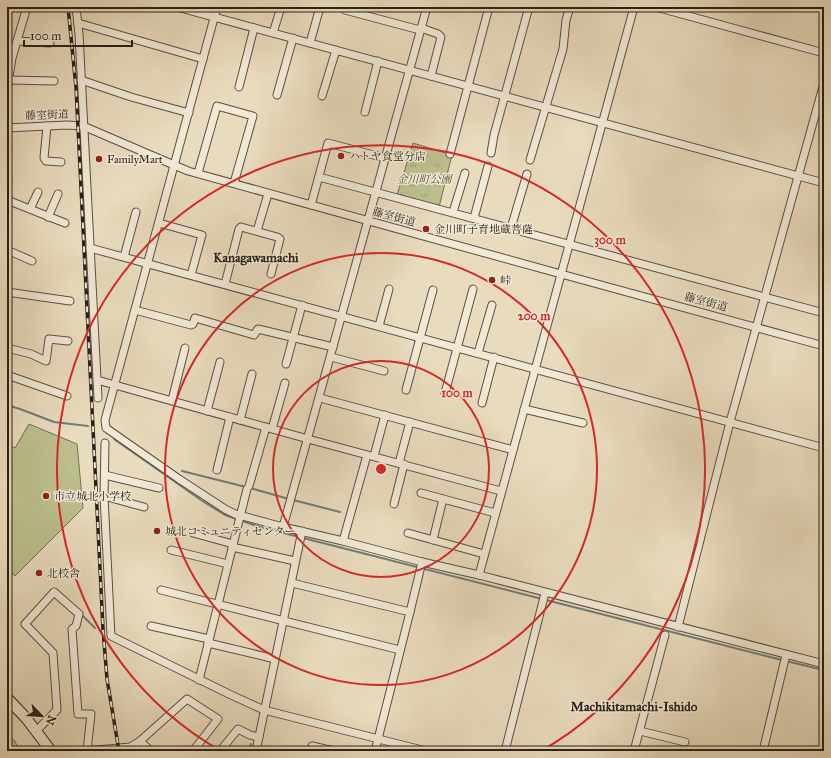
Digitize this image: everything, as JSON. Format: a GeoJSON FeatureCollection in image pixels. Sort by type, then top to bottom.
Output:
{"type":"FeatureCollection","features":[{"type":"Feature","properties":{"kind":"street"},"geometry":{"type":"LineString","coordinates":[[7,90],[12,58],[28,7]]}},
{"type":"Feature","properties":{"kind":"street"},"geometry":{"type":"LineString","coordinates":[[76,7],[98,398]]}},
{"type":"Feature","properties":{"kind":"street"},"geometry":{"type":"LineString","coordinates":[[177,7],[824,183]]}},
{"type":"Feature","properties":{"kind":"street"},"geometry":{"type":"LineString","coordinates":[[218,7],[105,420],[106,428],[240,519],[343,541],[421,566],[479,576],[544,595],[824,664]]}},
{"type":"Feature","properties":{"kind":"street"},"geometry":{"type":"LineString","coordinates":[[273,33],[281,7]]}},
{"type":"Feature","properties":{"kind":"street"},"geometry":{"type":"LineString","coordinates":[[310,43],[320,7]]}},
{"type":"Feature","properties":{"kind":"street"},"geometry":{"type":"LineString","coordinates":[[283,527],[320,398],[426,7]]}},
{"type":"Feature","properties":{"kind":"street"},"geometry":{"type":"LineString","coordinates":[[450,154],[489,7]]}},
{"type":"Feature","properties":{"kind":"street"},"geometry":{"type":"LineString","coordinates":[[491,153],[529,7]]}},
{"type":"Feature","properties":{"kind":"street"},"geometry":{"type":"LineString","coordinates":[[530,160],[563,49],[566,20],[570,7]]}},
{"type":"Feature","properties":{"kind":"street"},"geometry":{"type":"LineString","coordinates":[[479,576],[560,274],[634,7]]}},
{"type":"Feature","properties":{"kind":"street"},"geometry":{"type":"LineString","coordinates":[[656,7],[824,53]]}},
{"type":"Feature","properties":{"kind":"street"},"geometry":{"type":"LineString","coordinates":[[345,10],[438,34],[441,37],[431,76]]}},
{"type":"Feature","properties":{"kind":"street"},"geometry":{"type":"LineString","coordinates":[[78,23],[203,59]]}},
{"type":"Feature","properties":{"kind":"street"},"geometry":{"type":"LineString","coordinates":[[239,87],[254,28]]}},
{"type":"Feature","properties":{"kind":"street"},"geometry":{"type":"LineString","coordinates":[[277,95],[293,38]]}},
{"type":"Feature","properties":{"kind":"street"},"geometry":{"type":"LineString","coordinates":[[17,41],[50,43]]}},
{"type":"Feature","properties":{"kind":"street"},"geometry":{"type":"LineString","coordinates":[[322,96],[336,50]]}},
{"type":"Feature","properties":{"kind":"street"},"geometry":{"type":"LineString","coordinates":[[365,112],[378,61]]}},
{"type":"Feature","properties":{"kind":"street"},"geometry":{"type":"LineString","coordinates":[[9,80],[54,81]]}},
{"type":"Feature","properties":{"kind":"street"},"geometry":{"type":"LineString","coordinates":[[81,80],[131,97],[189,113]]}},
{"type":"Feature","properties":{"kind":"street"},"geometry":{"type":"LineString","coordinates":[[678,627],[730,422],[824,83]]}},
{"type":"Feature","properties":{"kind":"street"},"geometry":{"type":"LineString","coordinates":[[198,173],[217,106],[254,116],[234,183]]}},
{"type":"Feature","properties":{"kind":"street","name":"藤室街道"},"geometry":{"type":"LineString","coordinates":[[7,128],[73,125],[83,126],[175,166],[268,194],[824,346]]}},
{"type":"Feature","properties":{"kind":"street"},"geometry":{"type":"LineString","coordinates":[[47,126],[44,158],[46,161],[61,162]]}},
{"type":"Feature","properties":{"kind":"street"},"geometry":{"type":"LineString","coordinates":[[311,205],[328,143],[385,158]]}},
{"type":"Feature","properties":{"kind":"street"},"geometry":{"type":"LineString","coordinates":[[474,218],[488,166]]}},
{"type":"Feature","properties":{"kind":"street"},"geometry":{"type":"LineString","coordinates":[[453,212],[465,173]]}},
{"type":"Feature","properties":{"kind":"street"},"geometry":{"type":"LineString","coordinates":[[511,228],[527,174]]}},
{"type":"Feature","properties":{"kind":"street"},"geometry":{"type":"LineString","coordinates":[[319,177],[376,191],[824,313]]}},
{"type":"Feature","properties":{"kind":"street"},"geometry":{"type":"LineString","coordinates":[[30,209],[38,192]]}},
{"type":"Feature","properties":{"kind":"street"},"geometry":{"type":"LineString","coordinates":[[48,217],[58,194]]}},
{"type":"Feature","properties":{"kind":"street"},"geometry":{"type":"LineString","coordinates":[[257,231],[268,194]]}},
{"type":"Feature","properties":{"kind":"street"},"geometry":{"type":"LineString","coordinates":[[7,200],[64,223]]}},
{"type":"Feature","properties":{"kind":"street"},"geometry":{"type":"LineString","coordinates":[[124,257],[136,212]]}},
{"type":"Feature","properties":{"kind":"street"},"geometry":{"type":"LineString","coordinates":[[159,223],[202,235],[190,275]]}},
{"type":"Feature","properties":{"kind":"street"},"geometry":{"type":"LineString","coordinates":[[225,284],[239,229],[241,227],[280,239],[271,274]]}},
{"type":"Feature","properties":{"kind":"street"},"geometry":{"type":"LineString","coordinates":[[90,248],[824,448]]}},
{"type":"Feature","properties":{"kind":"street"},"geometry":{"type":"LineString","coordinates":[[7,250],[32,261]]}},
{"type":"Feature","properties":{"kind":"street"},"geometry":{"type":"LineString","coordinates":[[379,326],[390,289]]}},
{"type":"Feature","properties":{"kind":"street"},"geometry":{"type":"LineString","coordinates":[[444,394],[473,289]]}},
{"type":"Feature","properties":{"kind":"street"},"geometry":{"type":"LineString","coordinates":[[406,390],[433,290]]}},
{"type":"Feature","properties":{"kind":"street"},"geometry":{"type":"LineString","coordinates":[[7,292],[70,302]]}},
{"type":"Feature","properties":{"kind":"street"},"geometry":{"type":"LineString","coordinates":[[286,364],[302,305]]}},
{"type":"Feature","properties":{"kind":"street"},"geometry":{"type":"LineString","coordinates":[[478,353],[492,305]]}},
{"type":"Feature","properties":{"kind":"street"},"geometry":{"type":"LineString","coordinates":[[135,310],[191,325],[193,324],[195,318],[254,335],[258,329],[293,336],[333,347]]}},
{"type":"Feature","properties":{"kind":"street"},"geometry":{"type":"LineString","coordinates":[[7,348],[31,354],[46,361],[49,339],[68,341]]}},
{"type":"Feature","properties":{"kind":"street"},"geometry":{"type":"LineString","coordinates":[[172,400],[185,348]]}},
{"type":"Feature","properties":{"kind":"street"},"geometry":{"type":"LineString","coordinates":[[330,357],[384,371]]}},
{"type":"Feature","properties":{"kind":"street"},"geometry":{"type":"LineString","coordinates":[[482,403],[494,358]]}},
{"type":"Feature","properties":{"kind":"street"},"geometry":{"type":"LineString","coordinates":[[208,411],[220,362]]}},
{"type":"Feature","properties":{"kind":"street"},"geometry":{"type":"LineString","coordinates":[[240,420],[252,374]]}},
{"type":"Feature","properties":{"kind":"street"},"geometry":{"type":"LineString","coordinates":[[7,376],[67,396]]}},
{"type":"Feature","properties":{"kind":"street"},"geometry":{"type":"LineString","coordinates":[[97,380],[501,491]]}},
{"type":"Feature","properties":{"kind":"street"},"geometry":{"type":"LineString","coordinates":[[199,680],[248,488],[285,383]]}},
{"type":"Feature","properties":{"kind":"street"},"geometry":{"type":"LineString","coordinates":[[320,398],[513,450]]}},
{"type":"Feature","properties":{"kind":"street"},"geometry":{"type":"LineString","coordinates":[[524,409],[583,423]]}},
{"type":"Feature","properties":{"kind":"street"},"geometry":{"type":"LineString","coordinates":[[343,541],[370,456],[385,415]]}},
{"type":"Feature","properties":{"kind":"street"},"geometry":{"type":"LineString","coordinates":[[217,470],[230,417]]}},
{"type":"Feature","properties":{"kind":"street"},"geometry":{"type":"LineString","coordinates":[[394,504],[410,422]]}},
{"type":"Feature","properties":{"kind":"street"},"geometry":{"type":"LineString","coordinates":[[104,443],[104,496],[111,636],[199,680],[264,710],[426,751]]}},
{"type":"Feature","properties":{"kind":"street"},"geometry":{"type":"LineString","coordinates":[[105,475],[159,488]]}},
{"type":"Feature","properties":{"kind":"street"},"geometry":{"type":"LineString","coordinates":[[421,493],[495,513]]}},
{"type":"Feature","properties":{"kind":"street"},"geometry":{"type":"LineString","coordinates":[[104,496],[144,507]]}},
{"type":"Feature","properties":{"kind":"street"},"geometry":{"type":"LineString","coordinates":[[432,540],[443,499]]}},
{"type":"Feature","properties":{"kind":"street"},"geometry":{"type":"LineString","coordinates":[[256,751],[292,583],[301,533]]}},
{"type":"Feature","properties":{"kind":"street"},"geometry":{"type":"LineString","coordinates":[[408,533],[484,554]]}},
{"type":"Feature","properties":{"kind":"street"},"geometry":{"type":"LineString","coordinates":[[193,534],[295,561]]}},
{"type":"Feature","properties":{"kind":"street"},"geometry":{"type":"LineString","coordinates":[[171,550],[228,564]]}},
{"type":"Feature","properties":{"kind":"street"},"geometry":{"type":"LineString","coordinates":[[375,751],[421,566]]}},
{"type":"Feature","properties":{"kind":"street"},"geometry":{"type":"LineString","coordinates":[[292,583],[410,612]]}},
{"type":"Feature","properties":{"kind":"street"},"geometry":{"type":"LineString","coordinates":[[161,590],[400,650]]}},
{"type":"Feature","properties":{"kind":"street"},"geometry":{"type":"LineString","coordinates":[[36,731],[57,710],[53,653],[25,624],[54,592],[80,614],[76,626],[72,629],[78,714],[91,714],[86,751],[130,749],[187,699],[218,719],[193,751]]}},
{"type":"Feature","properties":{"kind":"street"},"geometry":{"type":"LineString","coordinates":[[505,751],[544,595]]}},
{"type":"Feature","properties":{"kind":"street"},"geometry":{"type":"LineString","coordinates":[[152,626],[275,660]]}},
{"type":"Feature","properties":{"kind":"street"},"geometry":{"type":"LineString","coordinates":[[634,751],[665,635]]}},
{"type":"Feature","properties":{"kind":"street"},"geometry":{"type":"LineString","coordinates":[[763,751],[786,655]]}},
{"type":"Feature","properties":{"kind":"street"},"geometry":{"type":"LineString","coordinates":[[7,698],[52,751]]}},
{"type":"Feature","properties":{"kind":"street"},"geometry":{"type":"LineString","coordinates":[[220,751],[238,729],[250,735],[259,737]]}},
{"type":"Feature","properties":{"kind":"street"},"geometry":{"type":"LineString","coordinates":[[640,731],[685,742]]}},
{"type":"Feature","properties":{"kind":"street"},"geometry":{"type":"LineString","coordinates":[[140,741],[151,751]]}},
{"type":"Feature","properties":{"kind":"street"},"geometry":{"type":"LineString","coordinates":[[312,746],[334,751]]}},
{"type":"Feature","properties":{"kind":"green space","name":"金川町公園"},"geometry":{"type":"Polygon","coordinates":[[[413,143],[452,155],[439,207],[397,195],[413,143]]]}},
{"type":"Feature","properties":{"kind":"green space","name":"市立城北小学校"},"geometry":{"type":"Polygon","coordinates":[[[29,424],[77,444],[83,508],[15,576],[7,567],[7,445],[15,448],[29,424]]]}},
{"type":"Feature","properties":{"kind":"green space"},"geometry":{"type":"Polygon","coordinates":[[[7,735],[15,741],[19,751],[7,751],[7,735]]]}},
{"type":"Feature","properties":{"kind":"waterway"},"geometry":{"type":"LineString","coordinates":[[7,405],[54,422],[88,426]]}},
{"type":"Feature","properties":{"kind":"waterway"},"geometry":{"type":"LineString","coordinates":[[114,439],[225,515],[260,527],[542,599]]}},
{"type":"Feature","properties":{"kind":"waterway"},"geometry":{"type":"LineString","coordinates":[[182,471],[246,487]]}},
{"type":"Feature","properties":{"kind":"waterway"},"geometry":{"type":"LineString","coordinates":[[250,488],[289,499]]}},
{"type":"Feature","properties":{"kind":"waterway"},"geometry":{"type":"LineString","coordinates":[[293,500],[340,512]]}},
{"type":"Feature","properties":{"kind":"waterway"},"geometry":{"type":"LineString","coordinates":[[546,600],[782,660]]}},
{"type":"Feature","properties":{"kind":"waterway"},"geometry":{"type":"LineString","coordinates":[[81,614],[95,628]]}},
{"type":"Feature","properties":{"kind":"waterway"},"geometry":{"type":"LineString","coordinates":[[786,661],[824,670]]}},
{"type":"Feature","properties":{"kind":"waterway"},"geometry":{"type":"LineString","coordinates":[[247,751],[251,744]]}},
{"type":"Feature","properties":{"kind":"railway"},"geometry":{"type":"LineString","coordinates":[[68,7],[76,87],[103,629],[107,679],[119,751]]}},
{"type":"Feature","properties":{"kind":"place","name":"ハトヤ食堂分店"},"geometry":{"type":"Point","coordinates":[341,156]}},
{"type":"Feature","properties":{"kind":"place","name":"FamilyMart"},"geometry":{"type":"Point","coordinates":[99,159]}},
{"type":"Feature","properties":{"kind":"place","name":"金川町子育地蔵菩薩"},"geometry":{"type":"Point","coordinates":[426,229]}},
{"type":"Feature","properties":{"kind":"place","name":"峠"},"geometry":{"type":"Point","coordinates":[492,280]}},
{"type":"Feature","properties":{"kind":"place","name":"市立城北小学校"},"geometry":{"type":"Point","coordinates":[46,496]}},
{"type":"Feature","properties":{"kind":"place","name":"城北コミュニティセンター"},"geometry":{"type":"Point","coordinates":[157,531]}},
{"type":"Feature","properties":{"kind":"place","name":"北校舎"},"geometry":{"type":"Point","coordinates":[39,573]}},
{"type":"Feature","properties":{"kind":"district","name":"Kanagawamachi"},"geometry":{"type":"Point","coordinates":[256,258]}},
{"type":"Feature","properties":{"kind":"district","name":"Machikitamachi-Ishido"},"geometry":{"type":"Point","coordinates":[634,707]}}]}
